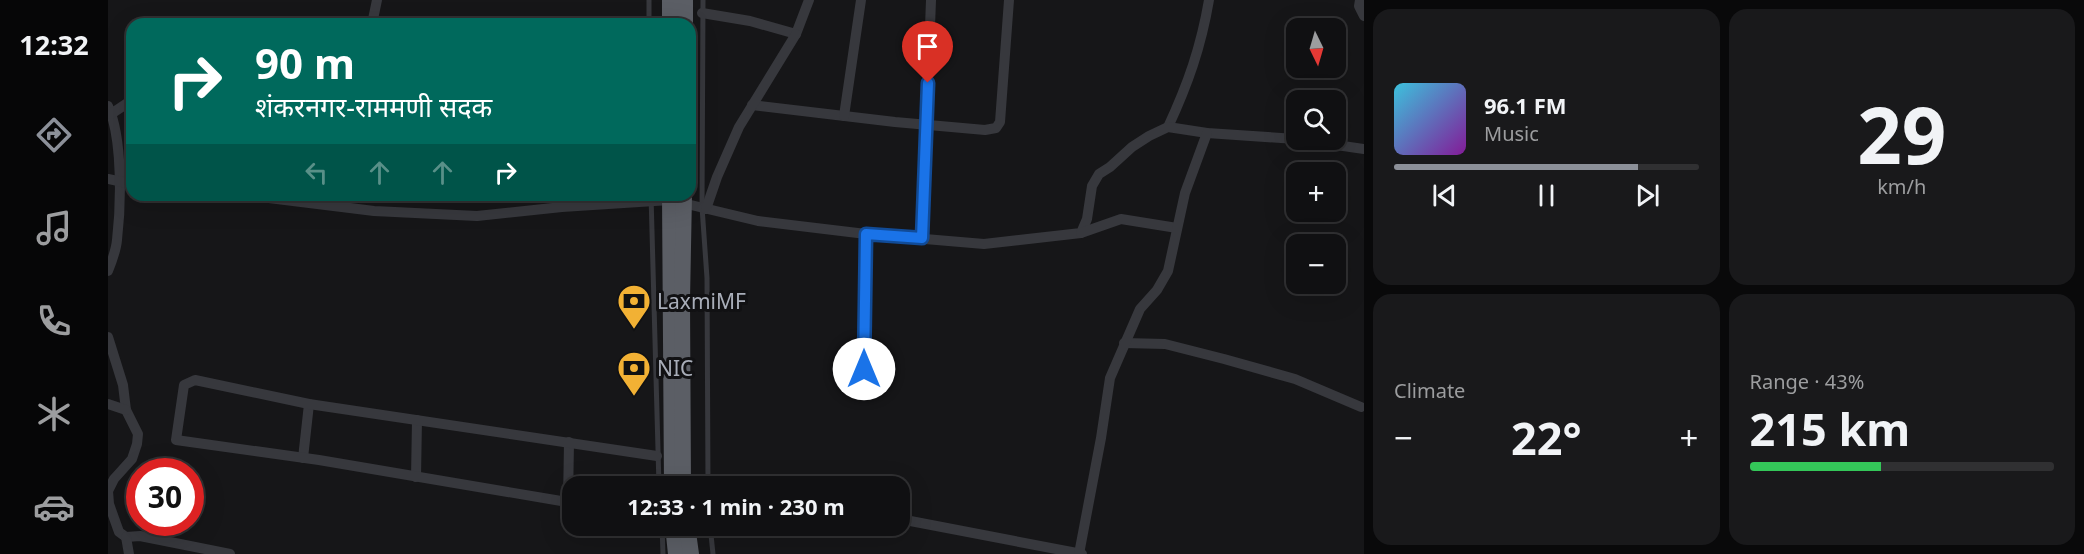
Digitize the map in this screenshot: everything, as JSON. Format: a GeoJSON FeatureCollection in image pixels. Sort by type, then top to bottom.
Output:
{"type":"FeatureCollection","features":[{"type":"Feature","properties":{"kind":"highway"},"geometry":{"type":"LineString","coordinates":[[670,0],[670,18]]}},
{"type":"Feature","properties":{"kind":"highway"},"geometry":{"type":"LineString","coordinates":[[685,0],[685,18]]}},
{"type":"Feature","properties":{"kind":"highway"},"geometry":{"type":"LineString","coordinates":[[672,476],[677,201]]}},
{"type":"Feature","properties":{"kind":"highway"},"geometry":{"type":"LineString","coordinates":[[677,201],[682,300],[683,476]]}},
{"type":"Feature","properties":{"kind":"highway"},"geometry":{"type":"LineString","coordinates":[[674,536],[676,554]]}},
{"type":"Feature","properties":{"kind":"highway"},"geometry":{"type":"LineString","coordinates":[[689,536],[691,554]]}},
{"type":"Feature","properties":{"kind":"street"},"geometry":{"type":"LineString","coordinates":[[373,18],[377,0]]}},
{"type":"Feature","properties":{"kind":"street"},"geometry":{"type":"LineString","coordinates":[[704,208],[728,150],[752,105],[796,34],[809,0]]}},
{"type":"Feature","properties":{"kind":"street"},"geometry":{"type":"LineString","coordinates":[[844,116],[861,0]]}},
{"type":"Feature","properties":{"kind":"street"},"geometry":{"type":"LineString","coordinates":[[922,238],[931,0]]}},
{"type":"Feature","properties":{"kind":"street"},"geometry":{"type":"LineString","coordinates":[[752,105],[927,125],[985,130],[996,128],[1000,122],[1009,0]]}},
{"type":"Feature","properties":{"kind":"street"},"geometry":{"type":"LineString","coordinates":[[1168,127],[1187,87],[1195,63],[1209,0]]}},
{"type":"Feature","properties":{"kind":"street"},"geometry":{"type":"LineString","coordinates":[[1360,0],[1359,6],[1364,16]]}},
{"type":"Feature","properties":{"kind":"street"},"geometry":{"type":"LineString","coordinates":[[702,13],[750,21],[796,34]]}},
{"type":"Feature","properties":{"kind":"street"},"geometry":{"type":"LineString","coordinates":[[108,272],[117,242],[114,180],[117,145],[110,110],[126,103]]}},
{"type":"Feature","properties":{"kind":"street"},"geometry":{"type":"LineString","coordinates":[[1081,233],[1087,219],[1092,186],[1099,174],[1132,147],[1168,127],[1207,133],[1286,138]]}},
{"type":"Feature","properties":{"kind":"street"},"geometry":{"type":"LineString","coordinates":[[910,521],[1080,554],[1110,378],[1140,309],[1157,290],[1168,271],[1185,193],[1207,133]]}},
{"type":"Feature","properties":{"kind":"street"},"geometry":{"type":"LineString","coordinates":[[1346,146],[1364,149]]}},
{"type":"Feature","properties":{"kind":"street"},"geometry":{"type":"LineString","coordinates":[[293,201],[374,211],[477,216],[622,201]]}},
{"type":"Feature","properties":{"kind":"street"},"geometry":{"type":"LineString","coordinates":[[685,201],[758,221],[866,234],[984,244],[1081,233],[1122,219],[1177,228]]}},
{"type":"Feature","properties":{"kind":"street"},"geometry":{"type":"LineString","coordinates":[[864,369],[866,234]]}},
{"type":"Feature","properties":{"kind":"street"},"geometry":{"type":"LineString","coordinates":[[108,337],[123,385],[126,410],[138,434],[132,459],[114,479],[108,491],[109,504],[118,534],[129,554]]}},
{"type":"Feature","properties":{"kind":"street"},"geometry":{"type":"LineString","coordinates":[[1124,343],[1165,344],[1224,359],[1295,379],[1361,407]]}},
{"type":"Feature","properties":{"kind":"street"},"geometry":{"type":"LineString","coordinates":[[562,501],[303,458],[176,440],[184,385],[195,380],[309,404],[657,456]]}},
{"type":"Feature","properties":{"kind":"street"},"geometry":{"type":"LineString","coordinates":[[108,404],[126,410]]}},
{"type":"Feature","properties":{"kind":"street"},"geometry":{"type":"LineString","coordinates":[[303,458],[309,404]]}},
{"type":"Feature","properties":{"kind":"street"},"geometry":{"type":"LineString","coordinates":[[416,477],[417,420]]}},
{"type":"Feature","properties":{"kind":"street"},"geometry":{"type":"LineString","coordinates":[[569,442],[570,476]]}},
{"type":"Feature","properties":{"kind":"street"},"geometry":{"type":"LineString","coordinates":[[118,534],[140,536],[230,554]]}},
{"type":"Feature","properties":{"kind":"lane"},"geometry":{"type":"LineString","coordinates":[[649,0],[649,18]]}},
{"type":"Feature","properties":{"kind":"lane"},"geometry":{"type":"LineString","coordinates":[[703,0],[708,476]]}},
{"type":"Feature","properties":{"kind":"lane"},"geometry":{"type":"LineString","coordinates":[[652,201],[658,476]]}},
{"type":"Feature","properties":{"kind":"lane"},"geometry":{"type":"LineString","coordinates":[[662,536],[663,554]]}},
{"type":"Feature","properties":{"kind":"lane"},"geometry":{"type":"LineString","coordinates":[[711,536],[713,554]]}},
{"type":"Feature","properties":{"kind":"place","name":"LaxmiMF"},"geometry":{"type":"Point","coordinates":[634,330]}},
{"type":"Feature","properties":{"kind":"place","name":"NIC"},"geometry":{"type":"Point","coordinates":[634,397]}},
{"type":"Feature","properties":{"kind":"route"},"geometry":{"type":"LineString","coordinates":[[864,369],[866,234],[922,238],[928,83]]}}]}
